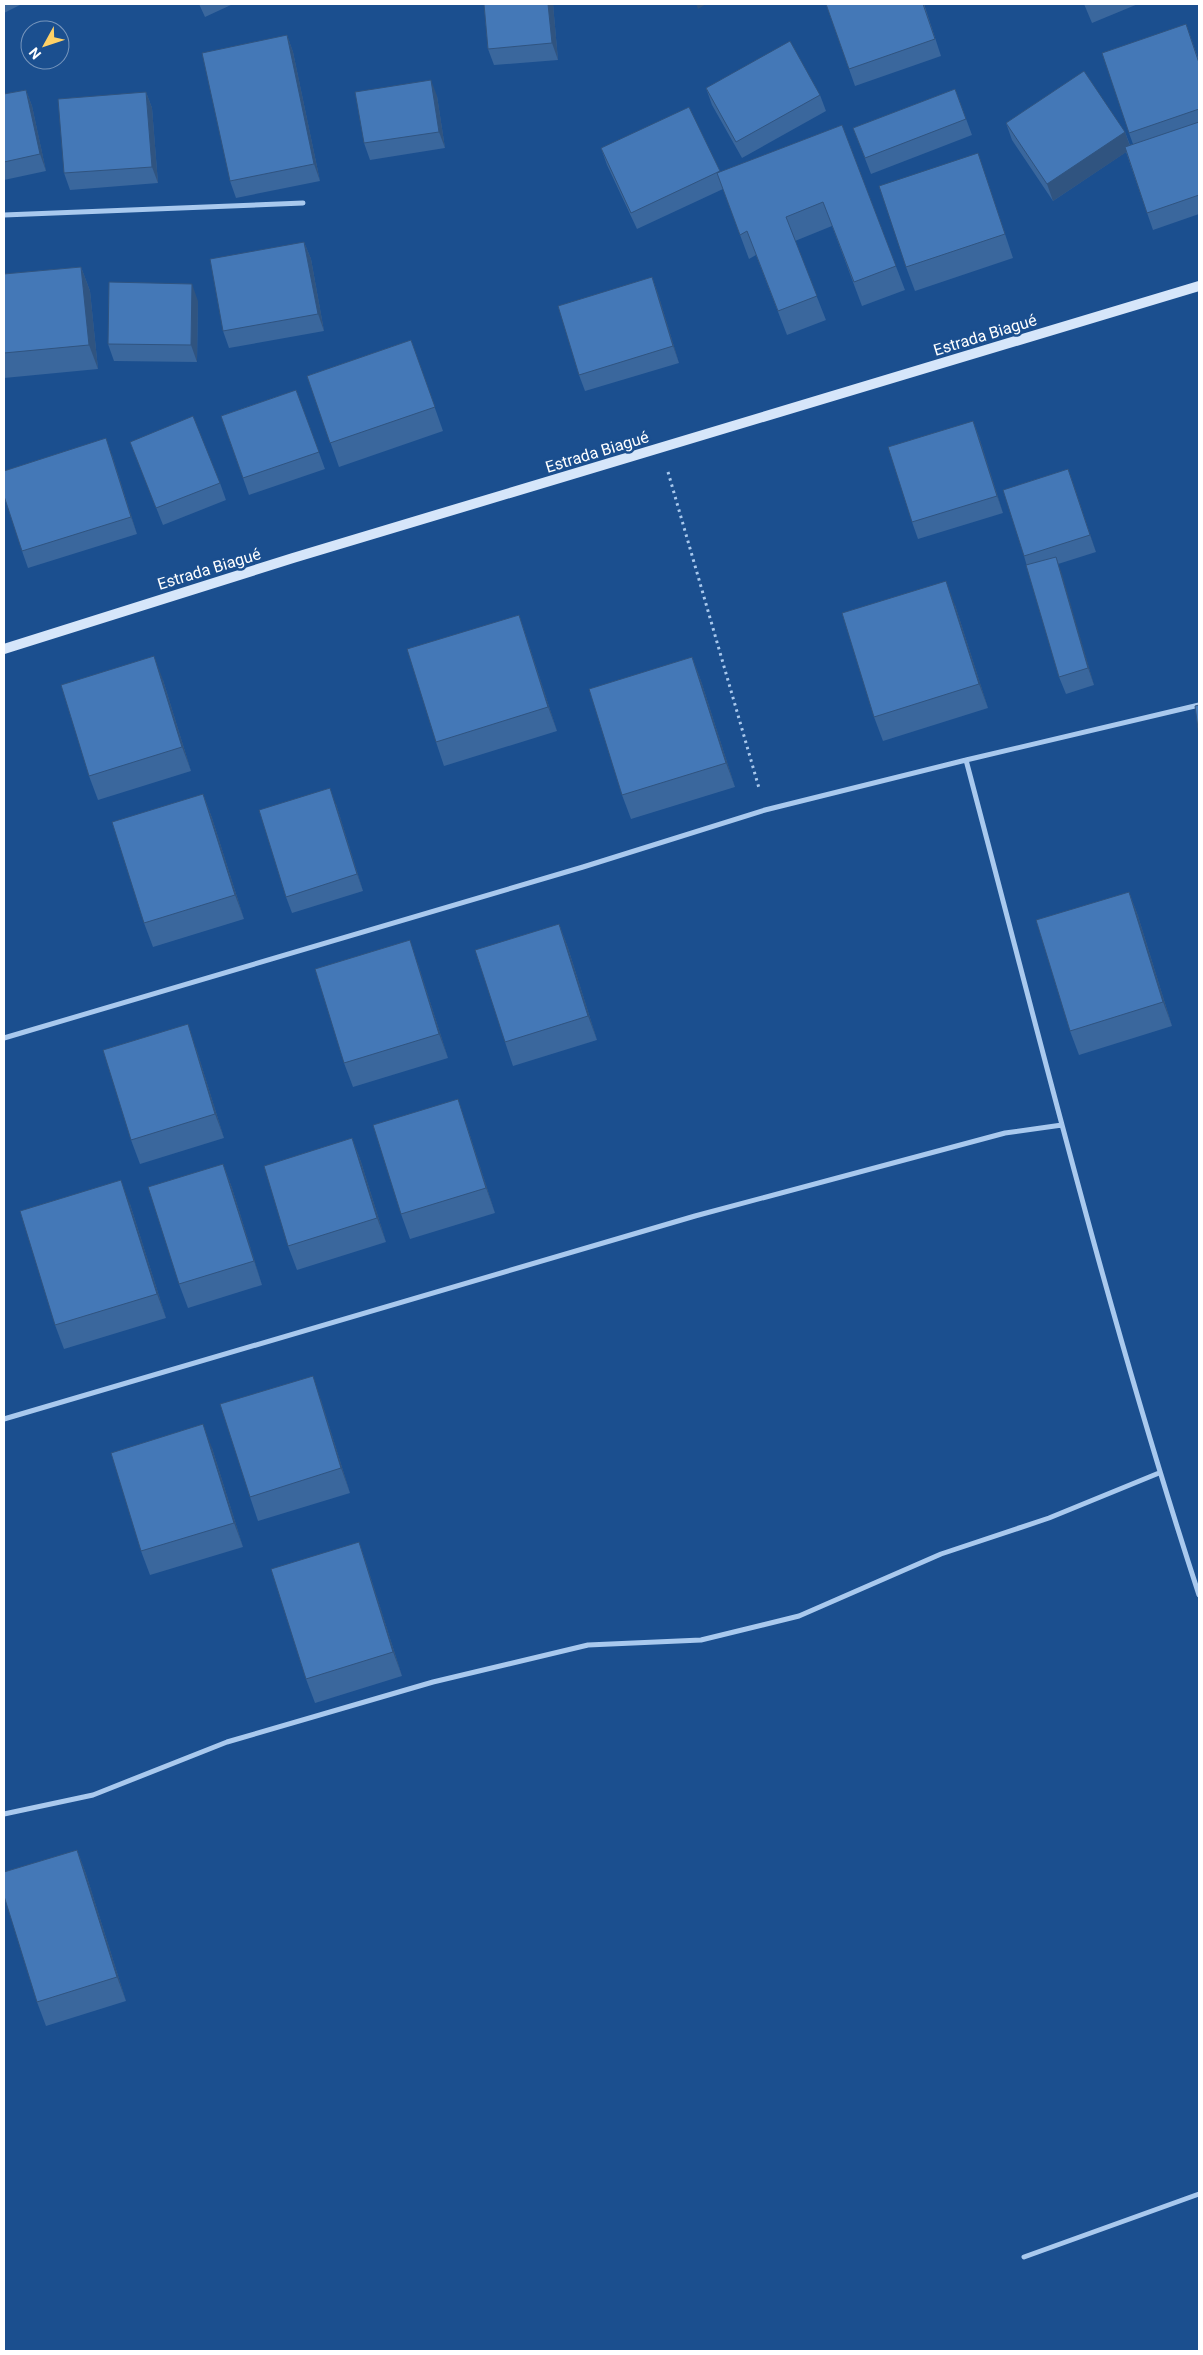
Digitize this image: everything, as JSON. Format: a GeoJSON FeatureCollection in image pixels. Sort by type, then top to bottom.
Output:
{"type":"FeatureCollection","features":[{"type":"Feature","properties":{"kind":"main road","name":"Estrada Biagué"},"geometry":{"type":"LineString","coordinates":[[4,649],[294,558],[1199,286]]}},
{"type":"Feature","properties":{"kind":"street"},"geometry":{"type":"LineString","coordinates":[[4,215],[302,203]]}},
{"type":"Feature","properties":{"kind":"street"},"geometry":{"type":"LineString","coordinates":[[4,1038],[583,867],[765,810],[1199,705]]}},
{"type":"Feature","properties":{"kind":"street"},"geometry":{"type":"LineString","coordinates":[[966,760],[1062,1125],[1159,1473],[1199,1594]]}},
{"type":"Feature","properties":{"kind":"street"},"geometry":{"type":"LineString","coordinates":[[4,1419],[704,1214],[1005,1133],[1062,1125]]}},
{"type":"Feature","properties":{"kind":"street"},"geometry":{"type":"LineString","coordinates":[[4,1814],[93,1795],[227,1742],[433,1682],[588,1646],[701,1640],[800,1616],[941,1554],[1049,1518],[1159,1473]]}},
{"type":"Feature","properties":{"kind":"street"},"geometry":{"type":"LineString","coordinates":[[1024,2257],[1199,2194]]}},
{"type":"Feature","properties":{"kind":"path"},"geometry":{"type":"LineString","coordinates":[[661,449],[765,810]]}},
{"type":"Feature","properties":{"kind":"building"},"geometry":{"type":"Polygon","coordinates":[[[484,4],[548,4],[552,43],[488,49],[484,4]]]}},
{"type":"Feature","properties":{"kind":"building"},"geometry":{"type":"Polygon","coordinates":[[[826,4],[923,4],[935,39],[849,69],[826,4]]]}},
{"type":"Feature","properties":{"kind":"building"},"geometry":{"type":"Polygon","coordinates":[[[1186,24],[1199,63],[1199,109],[1129,133],[1102,53],[1186,24]]]}},
{"type":"Feature","properties":{"kind":"building"},"geometry":{"type":"Polygon","coordinates":[[[287,35],[314,164],[230,181],[202,53],[287,35]]]}},
{"type":"Feature","properties":{"kind":"building"},"geometry":{"type":"Polygon","coordinates":[[[790,41],[820,95],[736,142],[706,88],[790,41]]]}},
{"type":"Feature","properties":{"kind":"building"},"geometry":{"type":"Polygon","coordinates":[[[1084,71],[1125,132],[1047,184],[1006,123],[1084,71]]]}},
{"type":"Feature","properties":{"kind":"building"},"geometry":{"type":"Polygon","coordinates":[[[431,80],[439,132],[364,143],[355,92],[431,80]]]}},
{"type":"Feature","properties":{"kind":"building"},"geometry":{"type":"Polygon","coordinates":[[[955,89],[966,119],[865,158],[853,128],[955,89]]]}},
{"type":"Feature","properties":{"kind":"building"},"geometry":{"type":"Polygon","coordinates":[[[26,90],[40,154],[4,162],[4,94],[26,90]]]}},
{"type":"Feature","properties":{"kind":"building"},"geometry":{"type":"Polygon","coordinates":[[[146,92],[152,167],[64,173],[58,99],[146,92]]]}},
{"type":"Feature","properties":{"kind":"building"},"geometry":{"type":"Polygon","coordinates":[[[689,107],[720,171],[631,213],[601,148],[689,107]]]}},
{"type":"Feature","properties":{"kind":"building"},"geometry":{"type":"Polygon","coordinates":[[[1199,122],[1199,195],[1147,213],[1125,147],[1199,122]]]}},
{"type":"Feature","properties":{"kind":"building"},"geometry":{"type":"Polygon","coordinates":[[[842,125],[896,266],[854,282],[823,202],[786,217],[817,296],[778,311],[747,231],[740,235],[717,173],[842,125]]]}},
{"type":"Feature","properties":{"kind":"building"},"geometry":{"type":"Polygon","coordinates":[[[978,153],[1005,234],[906,267],[879,186],[978,153]]]}},
{"type":"Feature","properties":{"kind":"building"},"geometry":{"type":"Polygon","coordinates":[[[304,242],[318,314],[223,331],[210,259],[304,242]]]}},
{"type":"Feature","properties":{"kind":"building"},"geometry":{"type":"Polygon","coordinates":[[[81,267],[89,345],[4,353],[4,274],[81,267]]]}},
{"type":"Feature","properties":{"kind":"building"},"geometry":{"type":"Polygon","coordinates":[[[652,277],[673,346],[579,375],[558,306],[652,277]]]}},
{"type":"Feature","properties":{"kind":"building"},"geometry":{"type":"Polygon","coordinates":[[[109,282],[192,284],[191,345],[108,344],[109,282]]]}},
{"type":"Feature","properties":{"kind":"building"},"geometry":{"type":"Polygon","coordinates":[[[411,340],[435,407],[330,443],[307,376],[411,340]]]}},
{"type":"Feature","properties":{"kind":"building"},"geometry":{"type":"Polygon","coordinates":[[[296,390],[319,452],[243,478],[221,416],[296,390]]]}},
{"type":"Feature","properties":{"kind":"building"},"geometry":{"type":"Polygon","coordinates":[[[193,416],[220,483],[156,508],[130,442],[193,416]]]}},
{"type":"Feature","properties":{"kind":"building"},"geometry":{"type":"Polygon","coordinates":[[[973,421],[997,496],[912,522],[888,447],[973,421]]]}},
{"type":"Feature","properties":{"kind":"building"},"geometry":{"type":"Polygon","coordinates":[[[106,438],[131,517],[22,551],[4,496],[4,471],[106,438]]]}},
{"type":"Feature","properties":{"kind":"building"},"geometry":{"type":"Polygon","coordinates":[[[1068,469],[1090,535],[1024,556],[1003,490],[1068,469]]]}},
{"type":"Feature","properties":{"kind":"building"},"geometry":{"type":"Polygon","coordinates":[[[1056,557],[1088,668],[1059,677],[1026,565],[1056,557]]]}},
{"type":"Feature","properties":{"kind":"building"},"geometry":{"type":"Polygon","coordinates":[[[946,581],[979,684],[874,717],[842,613],[946,581]]]}},
{"type":"Feature","properties":{"kind":"building"},"geometry":{"type":"Polygon","coordinates":[[[519,615],[548,707],[436,742],[407,649],[519,615]]]}},
{"type":"Feature","properties":{"kind":"building"},"geometry":{"type":"Polygon","coordinates":[[[154,656],[182,747],[89,776],[61,685],[154,656]]]}},
{"type":"Feature","properties":{"kind":"building"},"geometry":{"type":"Polygon","coordinates":[[[692,657],[726,763],[622,795],[589,689],[692,657]]]}},
{"type":"Feature","properties":{"kind":"building"},"geometry":{"type":"Polygon","coordinates":[[[1199,705],[1199,736],[1195,706],[1199,705]]]}},
{"type":"Feature","properties":{"kind":"building"},"geometry":{"type":"Polygon","coordinates":[[[330,788],[357,874],[286,897],[259,810],[330,788]]]}},
{"type":"Feature","properties":{"kind":"building"},"geometry":{"type":"Polygon","coordinates":[[[203,794],[235,895],[144,923],[112,822],[203,794]]]}},
{"type":"Feature","properties":{"kind":"building"},"geometry":{"type":"Polygon","coordinates":[[[1129,892],[1163,1002],[1070,1031],[1036,920],[1129,892]]]}},
{"type":"Feature","properties":{"kind":"building"},"geometry":{"type":"Polygon","coordinates":[[[559,924],[588,1016],[505,1042],[475,950],[559,924]]]}},
{"type":"Feature","properties":{"kind":"building"},"geometry":{"type":"Polygon","coordinates":[[[410,940],[439,1034],[344,1063],[315,969],[410,940]]]}},
{"type":"Feature","properties":{"kind":"building"},"geometry":{"type":"Polygon","coordinates":[[[188,1024],[215,1114],[131,1140],[103,1050],[188,1024]]]}},
{"type":"Feature","properties":{"kind":"building"},"geometry":{"type":"Polygon","coordinates":[[[458,1099],[486,1188],[401,1214],[373,1125],[458,1099]]]}},
{"type":"Feature","properties":{"kind":"building"},"geometry":{"type":"Polygon","coordinates":[[[352,1138],[377,1218],[288,1246],[264,1166],[352,1138]]]}},
{"type":"Feature","properties":{"kind":"building"},"geometry":{"type":"Polygon","coordinates":[[[223,1164],[254,1261],[179,1284],[148,1187],[223,1164]]]}},
{"type":"Feature","properties":{"kind":"building"},"geometry":{"type":"Polygon","coordinates":[[[121,1180],[157,1294],[55,1325],[20,1211],[121,1180]]]}},
{"type":"Feature","properties":{"kind":"building"},"geometry":{"type":"Polygon","coordinates":[[[313,1376],[341,1468],[250,1497],[220,1404],[313,1376]]]}},
{"type":"Feature","properties":{"kind":"building"},"geometry":{"type":"Polygon","coordinates":[[[203,1424],[234,1523],[141,1551],[111,1453],[203,1424]]]}},
{"type":"Feature","properties":{"kind":"building"},"geometry":{"type":"Polygon","coordinates":[[[359,1542],[393,1652],[306,1679],[271,1569],[359,1542]]]}},
{"type":"Feature","properties":{"kind":"building"},"geometry":{"type":"Polygon","coordinates":[[[77,1850],[117,1977],[37,2002],[4,1896],[4,1872],[77,1850]]]}}]}
